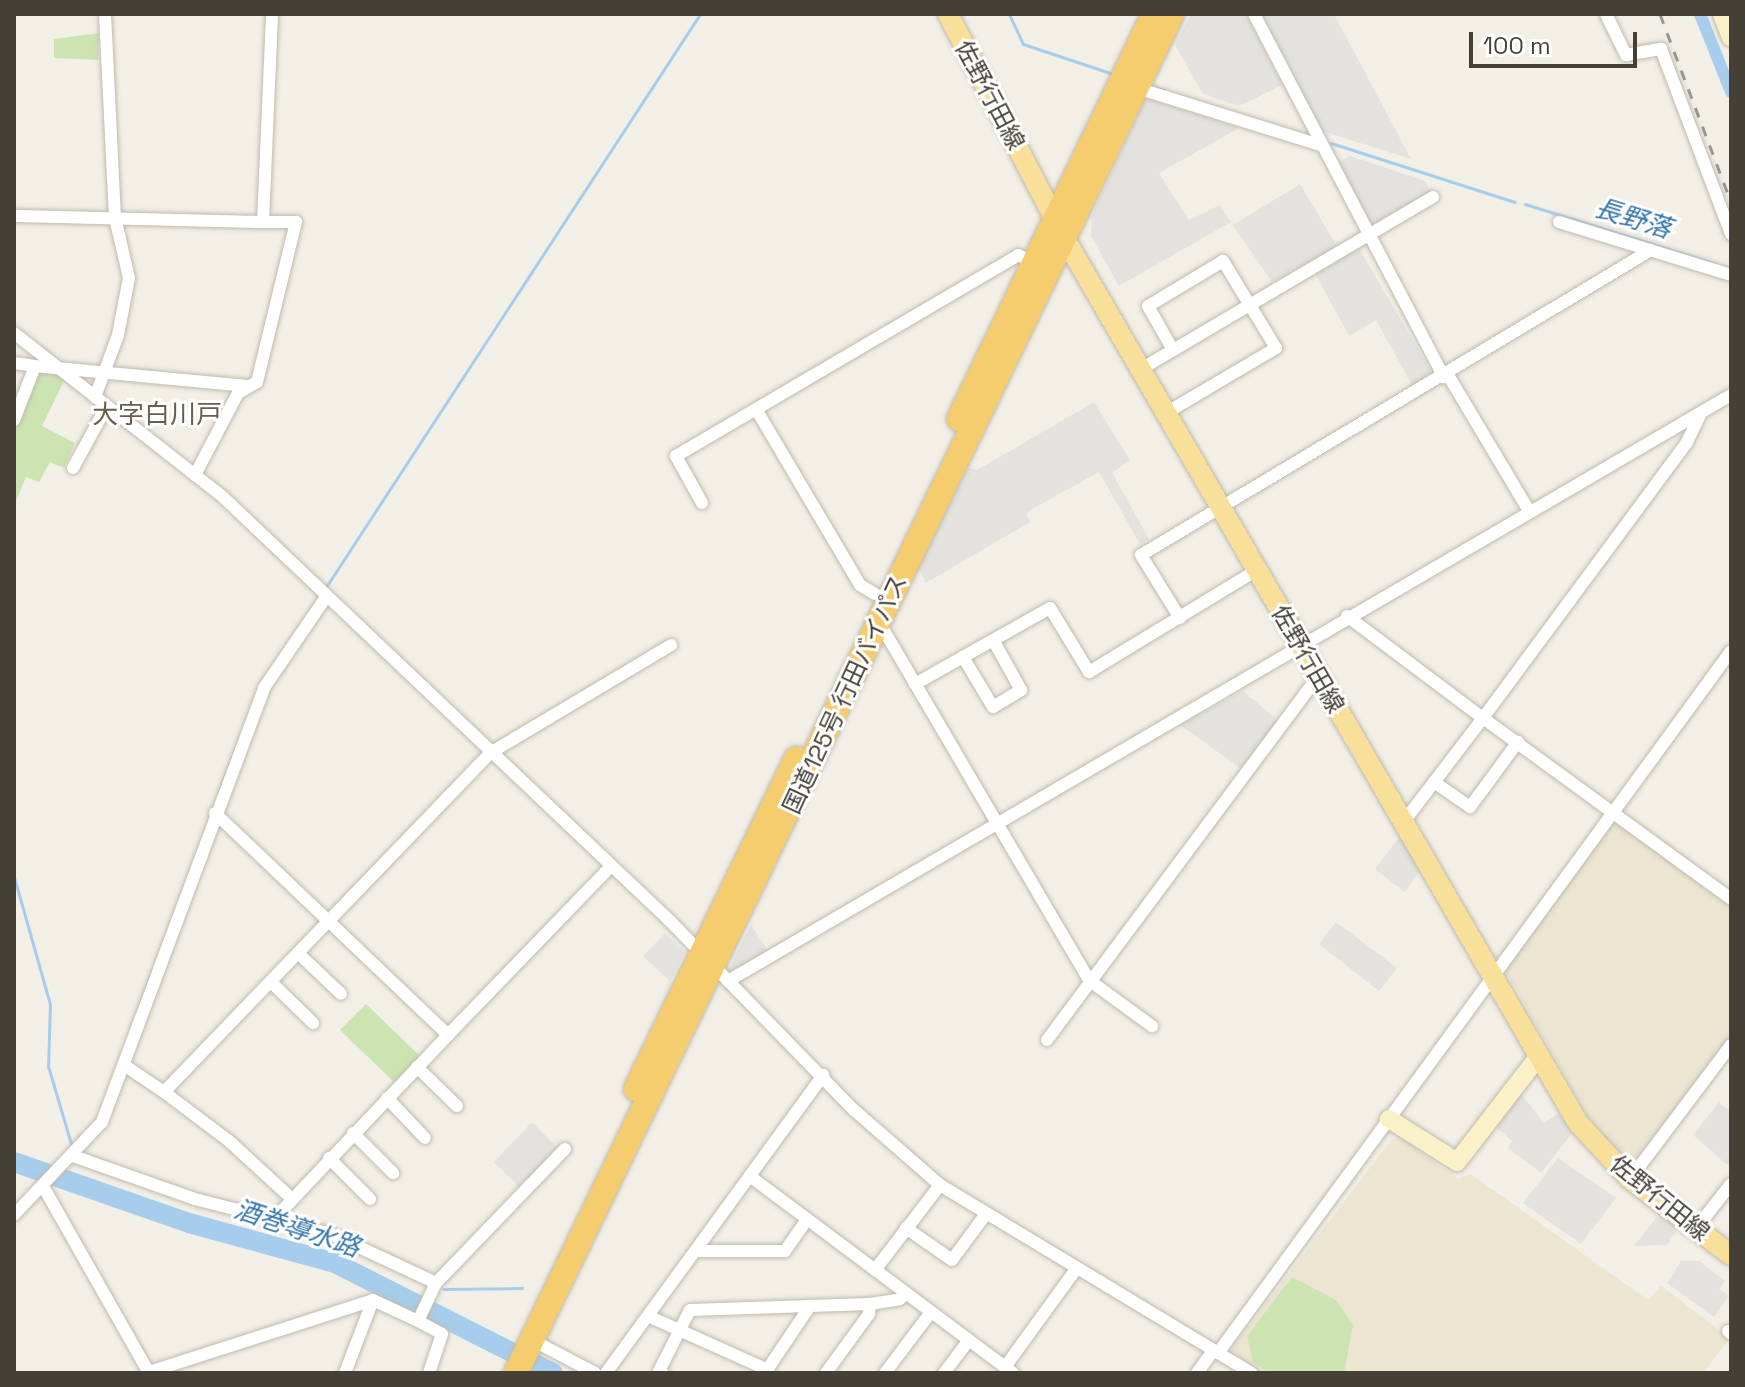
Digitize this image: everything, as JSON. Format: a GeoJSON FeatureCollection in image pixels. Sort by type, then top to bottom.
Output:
{"type":"FeatureCollection","features":[{"type":"Feature","properties":{"kind":"highway","name":"国道125号 行田バイパス"},"geometry":{"type":"LineString","coordinates":[[510,1369],[714,967],[879,621],[1060,229],[1154,14]]}},
{"type":"Feature","properties":{"kind":"highway","name":"国道125号 行田バイパス"},"geometry":{"type":"LineString","coordinates":[[714,967],[875,594],[1033,262],[1060,229],[1137,88],[1172,14]]}},
{"type":"Feature","properties":{"kind":"main road","name":"佐野行田線"},"geometry":{"type":"LineString","coordinates":[[948,14],[1060,229],[1578,1123],[1630,1179],[1731,1255]]}},
{"type":"Feature","properties":{"kind":"street"},"geometry":{"type":"LineString","coordinates":[[95,397],[129,278],[115,218],[105,14]]}},
{"type":"Feature","properties":{"kind":"street"},"geometry":{"type":"LineString","coordinates":[[263,222],[272,14]]}},
{"type":"Feature","properties":{"kind":"street"},"geometry":{"type":"LineString","coordinates":[[1254,14],[1368,237],[1446,376],[1529,511]]}},
{"type":"Feature","properties":{"kind":"street"},"geometry":{"type":"LineString","coordinates":[[1606,14],[1626,55],[1661,49],[1731,234]]}},
{"type":"Feature","properties":{"kind":"street"},"geometry":{"type":"LineString","coordinates":[[1722,14],[1731,37]]}},
{"type":"Feature","properties":{"kind":"street"},"geometry":{"type":"LineString","coordinates":[[1137,88],[1320,145]]}},
{"type":"Feature","properties":{"kind":"street"},"geometry":{"type":"LineString","coordinates":[[1141,369],[1433,197]]}},
{"type":"Feature","properties":{"kind":"street"},"geometry":{"type":"LineString","coordinates":[[14,216],[296,222],[257,382],[238,393],[195,475]]}},
{"type":"Feature","properties":{"kind":"street"},"geometry":{"type":"LineString","coordinates":[[1559,222],[1731,275]]}},
{"type":"Feature","properties":{"kind":"street"},"geometry":{"type":"LineString","coordinates":[[1180,618],[1141,555],[1220,504],[1446,376],[1651,250]]}},
{"type":"Feature","properties":{"kind":"street"},"geometry":{"type":"LineString","coordinates":[[702,503],[676,456],[1018,255],[1033,262]]}},
{"type":"Feature","properties":{"kind":"street"},"geometry":{"type":"LineString","coordinates":[[1166,413],[1276,348],[1223,261],[1148,306],[1173,350]]}},
{"type":"Feature","properties":{"kind":"street"},"geometry":{"type":"LineString","coordinates":[[14,333],[195,475],[322,591],[940,1185],[1252,1373]]}},
{"type":"Feature","properties":{"kind":"street"},"geometry":{"type":"LineString","coordinates":[[14,363],[105,369],[182,383],[248,386]]}},
{"type":"Feature","properties":{"kind":"street"},"geometry":{"type":"LineString","coordinates":[[14,420],[35,366]]}},
{"type":"Feature","properties":{"kind":"street"},"geometry":{"type":"LineString","coordinates":[[714,967],[997,823],[1301,646],[1347,616],[1731,395]]}},
{"type":"Feature","properties":{"kind":"street"},"geometry":{"type":"LineString","coordinates":[[73,468],[107,406]]}},
{"type":"Feature","properties":{"kind":"street"},"geometry":{"type":"LineString","coordinates":[[756,409],[860,585],[875,594]]}},
{"type":"Feature","properties":{"kind":"street"},"geometry":{"type":"LineString","coordinates":[[1402,824],[1686,444],[1701,413]]}},
{"type":"Feature","properties":{"kind":"street"},"geometry":{"type":"LineString","coordinates":[[915,684],[1050,608],[1089,672],[1257,570]]}},
{"type":"Feature","properties":{"kind":"street"},"geometry":{"type":"LineString","coordinates":[[14,1215],[46,1186],[102,1122],[264,688],[322,591]]}},
{"type":"Feature","properties":{"kind":"street"},"geometry":{"type":"LineString","coordinates":[[1347,616],[1731,899]]}},
{"type":"Feature","properties":{"kind":"street"},"geometry":{"type":"LineString","coordinates":[[879,621],[1090,981],[1152,1026]]}},
{"type":"Feature","properties":{"kind":"street"},"geometry":{"type":"LineString","coordinates":[[963,657],[993,707],[1021,690],[993,640]]}},
{"type":"Feature","properties":{"kind":"street"},"geometry":{"type":"LineString","coordinates":[[164,1092],[490,753],[671,645]]}},
{"type":"Feature","properties":{"kind":"street"},"geometry":{"type":"LineString","coordinates":[[1197,1373],[1216,1352],[1389,1119],[1731,651]]}},
{"type":"Feature","properties":{"kind":"street"},"geometry":{"type":"LineString","coordinates":[[1047,1040],[1318,677]]}},
{"type":"Feature","properties":{"kind":"street"},"geometry":{"type":"LineString","coordinates":[[1434,782],[1470,807],[1518,742]]}},
{"type":"Feature","properties":{"kind":"street"},"geometry":{"type":"LineString","coordinates":[[215,813],[448,1035]]}},
{"type":"Feature","properties":{"kind":"street"},"geometry":{"type":"LineString","coordinates":[[275,1218],[290,1197],[610,867]]}},
{"type":"Feature","properties":{"kind":"street"},"geometry":{"type":"LineString","coordinates":[[298,953],[341,994]]}},
{"type":"Feature","properties":{"kind":"street"},"geometry":{"type":"LineString","coordinates":[[271,982],[313,1023]]}},
{"type":"Feature","properties":{"kind":"street"},"geometry":{"type":"LineString","coordinates":[[1630,1179],[1731,1045]]}},
{"type":"Feature","properties":{"kind":"street"},"geometry":{"type":"LineString","coordinates":[[1389,1119],[1457,1162],[1539,1056]]}},
{"type":"Feature","properties":{"kind":"street"},"geometry":{"type":"LineString","coordinates":[[124,1065],[229,1141],[290,1197]]}},
{"type":"Feature","properties":{"kind":"street"},"geometry":{"type":"LineString","coordinates":[[417,1067],[457,1106]]}},
{"type":"Feature","properties":{"kind":"street"},"geometry":{"type":"LineString","coordinates":[[606,1373],[823,1075]]}},
{"type":"Feature","properties":{"kind":"street"},"geometry":{"type":"LineString","coordinates":[[387,1098],[425,1138]]}},
{"type":"Feature","properties":{"kind":"street"},"geometry":{"type":"LineString","coordinates":[[353,1133],[393,1173]]}},
{"type":"Feature","properties":{"kind":"street"},"geometry":{"type":"LineString","coordinates":[[419,1318],[436,1283],[565,1149]]}},
{"type":"Feature","properties":{"kind":"street"},"geometry":{"type":"LineString","coordinates":[[73,1156],[195,1199],[331,1234],[436,1283]]}},
{"type":"Feature","properties":{"kind":"street"},"geometry":{"type":"LineString","coordinates":[[329,1158],[370,1199]]}},
{"type":"Feature","properties":{"kind":"street"},"geometry":{"type":"LineString","coordinates":[[751,1177],[1008,1371],[1077,1268]]}},
{"type":"Feature","properties":{"kind":"street"},"geometry":{"type":"LineString","coordinates":[[1695,1230],[1731,1184]]}},
{"type":"Feature","properties":{"kind":"street"},"geometry":{"type":"LineString","coordinates":[[875,1270],[940,1185]]}},
{"type":"Feature","properties":{"kind":"street"},"geometry":{"type":"LineString","coordinates":[[46,1186],[148,1373],[373,1300],[419,1318],[442,1334],[429,1373]]}},
{"type":"Feature","properties":{"kind":"street"},"geometry":{"type":"LineString","coordinates":[[906,1228],[952,1260],[986,1214]]}},
{"type":"Feature","properties":{"kind":"street"},"geometry":{"type":"LineString","coordinates":[[697,1251],[785,1251],[807,1219]]}},
{"type":"Feature","properties":{"kind":"street"},"geometry":{"type":"LineString","coordinates":[[663,1373],[659,1371],[690,1310],[870,1304],[900,1299],[906,1293]]}},
{"type":"Feature","properties":{"kind":"street"},"geometry":{"type":"LineString","coordinates":[[345,1373],[373,1300]]}},
{"type":"Feature","properties":{"kind":"street"},"geometry":{"type":"LineString","coordinates":[[826,1373],[869,1314],[870,1304]]}},
{"type":"Feature","properties":{"kind":"street"},"geometry":{"type":"LineString","coordinates":[[648,1316],[766,1371],[810,1306]]}},
{"type":"Feature","properties":{"kind":"street"},"geometry":{"type":"LineString","coordinates":[[885,1373],[931,1312]]}},
{"type":"Feature","properties":{"kind":"street"},"geometry":{"type":"LineString","coordinates":[[944,1373],[969,1340]]}},
{"type":"Feature","properties":{"kind":"street"},"geometry":{"type":"LineString","coordinates":[[526,1341],[595,1373]]}},
{"type":"Feature","properties":{"kind":"shaded area"},"geometry":{"type":"Polygon","coordinates":[[[1191,14],[1246,14],[1282,85],[1239,106],[1203,94],[1175,45],[1191,14]]]}},
{"type":"Feature","properties":{"kind":"shaded area"},"geometry":{"type":"Polygon","coordinates":[[[1262,14],[1334,14],[1411,159],[1322,131],[1262,14]]]}},
{"type":"Feature","properties":{"kind":"shaded area"},"geometry":{"type":"Polygon","coordinates":[[[1146,98],[1239,128],[1159,173],[1189,220],[1220,205],[1231,222],[1119,286],[1091,236],[1092,215],[1146,98]]]}},
{"type":"Feature","properties":{"kind":"shaded area"},"geometry":{"type":"Polygon","coordinates":[[[1350,156],[1425,181],[1431,192],[1374,228],[1336,164],[1350,156]]]}},
{"type":"Feature","properties":{"kind":"shaded area"},"geometry":{"type":"Polygon","coordinates":[[[1300,184],[1337,246],[1272,282],[1233,225],[1300,184]]]}},
{"type":"Feature","properties":{"kind":"shaded area"},"geometry":{"type":"Polygon","coordinates":[[[1359,248],[1432,373],[1412,385],[1376,320],[1349,336],[1315,273],[1359,248]]]}},
{"type":"Feature","properties":{"kind":"shaded area"},"geometry":{"type":"Polygon","coordinates":[[[1094,402],[1130,460],[1112,473],[1149,539],[1140,544],[1099,472],[1034,508],[1026,514],[1030,522],[926,583],[918,567],[968,468],[977,470],[1094,402]]]}},
{"type":"Feature","properties":{"kind":"shaded area"},"geometry":{"type":"Polygon","coordinates":[[[1243,691],[1279,721],[1242,769],[1180,725],[1243,691]]]}},
{"type":"Feature","properties":{"kind":"shaded area"},"geometry":{"type":"Polygon","coordinates":[[[1614,817],[1731,908],[1731,1035],[1631,1169],[1587,1115],[1504,968],[1614,817]]]}},
{"type":"Feature","properties":{"kind":"shaded area"},"geometry":{"type":"Polygon","coordinates":[[[1400,836],[1420,870],[1405,892],[1375,869],[1400,836]]]}},
{"type":"Feature","properties":{"kind":"shaded area"},"geometry":{"type":"Polygon","coordinates":[[[1336,922],[1397,968],[1379,991],[1319,944],[1336,922]]]}},
{"type":"Feature","properties":{"kind":"shaded area"},"geometry":{"type":"Polygon","coordinates":[[[751,925],[770,954],[730,973],[728,971],[751,925]]]}},
{"type":"Feature","properties":{"kind":"shaded area"},"geometry":{"type":"Polygon","coordinates":[[[665,933],[685,952],[670,981],[643,956],[665,933]]]}},
{"type":"Feature","properties":{"kind":"shaded area"},"geometry":{"type":"Polygon","coordinates":[[[1520,1092],[1544,1123],[1559,1113],[1574,1131],[1541,1173],[1508,1148],[1512,1141],[1494,1126],[1520,1092]]]}},
{"type":"Feature","properties":{"kind":"shaded area"},"geometry":{"type":"Polygon","coordinates":[[[1719,1102],[1731,1112],[1731,1168],[1693,1135],[1719,1102]]]}},
{"type":"Feature","properties":{"kind":"shaded area"},"geometry":{"type":"Polygon","coordinates":[[[532,1122],[560,1150],[521,1189],[494,1162],[532,1122]]]}},
{"type":"Feature","properties":{"kind":"shaded area"},"geometry":{"type":"Polygon","coordinates":[[[1402,1138],[1458,1179],[1471,1174],[1648,1300],[1661,1286],[1730,1338],[1703,1373],[1261,1373],[1228,1353],[1392,1139],[1402,1138]]]}},
{"type":"Feature","properties":{"kind":"shaded area"},"geometry":{"type":"Polygon","coordinates":[[[1558,1158],[1616,1198],[1581,1244],[1523,1203],[1558,1158]]]}},
{"type":"Feature","properties":{"kind":"shaded area"},"geometry":{"type":"Polygon","coordinates":[[[1660,1213],[1680,1225],[1667,1245],[1634,1246],[1660,1213]]]}},
{"type":"Feature","properties":{"kind":"shaded area"},"geometry":{"type":"Polygon","coordinates":[[[1681,1261],[1699,1261],[1725,1281],[1719,1289],[1729,1296],[1714,1317],[1667,1283],[1681,1261]]]}},
{"type":"Feature","properties":{"kind":"green space"},"geometry":{"type":"Polygon","coordinates":[[[99,33],[98,60],[54,58],[54,39],[99,33]]]}},
{"type":"Feature","properties":{"kind":"green space"},"geometry":{"type":"Polygon","coordinates":[[[37,370],[57,370],[65,379],[42,426],[75,443],[64,468],[50,462],[39,482],[26,477],[14,506],[14,432],[37,370]]]}},
{"type":"Feature","properties":{"kind":"green space"},"geometry":{"type":"Polygon","coordinates":[[[366,1004],[420,1056],[395,1083],[340,1030],[366,1004]]]}},
{"type":"Feature","properties":{"kind":"green space"},"geometry":{"type":"Polygon","coordinates":[[[1292,1277],[1336,1300],[1353,1325],[1344,1373],[1269,1373],[1253,1362],[1247,1336],[1292,1277]]]}},
{"type":"Feature","properties":{"kind":"waterway"},"geometry":{"type":"LineString","coordinates":[[324,590],[700,14]]}},
{"type":"Feature","properties":{"kind":"waterway","name":"長野落"},"geometry":{"type":"LineString","coordinates":[[1009,14],[1023,44],[1110,73]]}},
{"type":"Feature","properties":{"kind":"waterway"},"geometry":{"type":"LineString","coordinates":[[1700,14],[1731,92]]}},
{"type":"Feature","properties":{"kind":"waterway","name":"長野落"},"geometry":{"type":"LineString","coordinates":[[1153,87],[1164,90]]}},
{"type":"Feature","properties":{"kind":"waterway","name":"長野落"},"geometry":{"type":"LineString","coordinates":[[1331,143],[1515,202]]}},
{"type":"Feature","properties":{"kind":"waterway","name":"長野落"},"geometry":{"type":"LineString","coordinates":[[1525,204],[1716,264]]}},
{"type":"Feature","properties":{"kind":"waterway"},"geometry":{"type":"LineString","coordinates":[[219,791],[235,749]]}},
{"type":"Feature","properties":{"kind":"waterway"},"geometry":{"type":"LineString","coordinates":[[14,877],[50,1004],[48,1066],[72,1147]]}},
{"type":"Feature","properties":{"kind":"waterway"},"geometry":{"type":"LineString","coordinates":[[137,1012],[152,971]]}},
{"type":"Feature","properties":{"kind":"waterway","name":"酒巻導水路"},"geometry":{"type":"LineString","coordinates":[[14,1162],[189,1223],[335,1263],[553,1373]]}},
{"type":"Feature","properties":{"kind":"waterway"},"geometry":{"type":"LineString","coordinates":[[443,1289],[522,1288]]}},
{"type":"Feature","properties":{"kind":"railway"},"geometry":{"type":"LineString","coordinates":[[1660,14],[1731,202]]}},
{"type":"Feature","properties":{"kind":"district","name":"大字白川戸"},"geometry":{"type":"Point","coordinates":[157,415]}}]}
